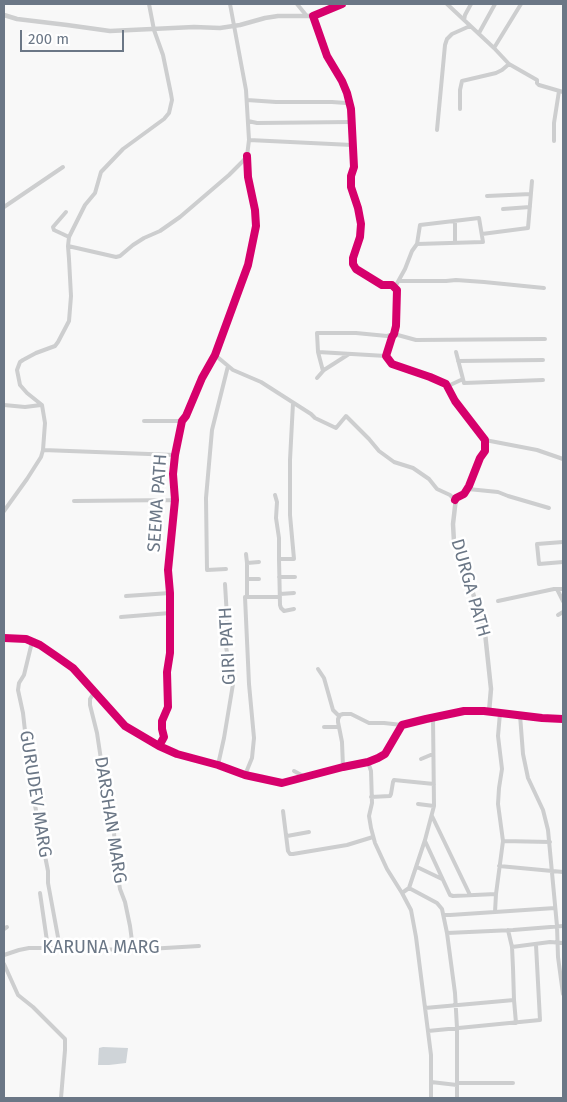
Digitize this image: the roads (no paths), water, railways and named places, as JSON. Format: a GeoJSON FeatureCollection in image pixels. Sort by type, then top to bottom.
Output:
{"type":"FeatureCollection","features":[{"type":"Feature","properties":{"kind":"street"},"geometry":{"type":"LineString","coordinates":[[4,511],[27,479],[43,450],[46,427],[42,405],[20,385],[17,370],[23,360],[55,346],[69,321],[71,296],[69,236],[84,205],[95,193],[101,172],[123,149],[164,119],[169,113],[172,100],[163,55],[154,30],[149,4]]}},
{"type":"Feature","properties":{"kind":"street","name":"SEEMA PATH"},"geometry":{"type":"LineString","coordinates":[[159,746],[164,737],[162,722],[168,707],[167,672],[170,653],[170,593],[168,570],[174,500],[173,474],[175,455],[182,421],[186,416],[202,378],[215,356],[248,265],[256,226],[255,210],[248,176],[247,156],[249,140],[246,90],[230,4]]}},
{"type":"Feature","properties":{"kind":"street"},"geometry":{"type":"LineString","coordinates":[[297,4],[306,16]]}},
{"type":"Feature","properties":{"kind":"street"},"geometry":{"type":"LineString","coordinates":[[4,15],[22,20],[110,31],[154,30],[194,27],[215,28],[234,26],[278,16],[313,16],[342,4]]}},
{"type":"Feature","properties":{"kind":"street"},"geometry":{"type":"LineString","coordinates":[[447,4],[509,64],[537,80],[539,85],[561,91],[554,123],[554,141]]}},
{"type":"Feature","properties":{"kind":"street"},"geometry":{"type":"LineString","coordinates":[[464,20],[470,4]]}},
{"type":"Feature","properties":{"kind":"street"},"geometry":{"type":"LineString","coordinates":[[479,33],[495,4]]}},
{"type":"Feature","properties":{"kind":"street"},"geometry":{"type":"LineString","coordinates":[[494,48],[522,4]]}},
{"type":"Feature","properties":{"kind":"street"},"geometry":{"type":"LineString","coordinates":[[313,16],[327,56],[342,81],[350,105],[354,167],[350,187],[358,208],[361,224],[360,237],[353,258],[353,264],[356,269],[382,285],[392,285],[395,287]]}},
{"type":"Feature","properties":{"kind":"street"},"geometry":{"type":"LineString","coordinates":[[437,130],[445,45],[447,39],[452,34],[470,26]]}},
{"type":"Feature","properties":{"kind":"street"},"geometry":{"type":"LineString","coordinates":[[460,109],[462,81],[496,73],[509,64]]}},
{"type":"Feature","properties":{"kind":"street"},"geometry":{"type":"LineString","coordinates":[[247,100],[332,102],[350,105]]}},
{"type":"Feature","properties":{"kind":"street"},"geometry":{"type":"LineString","coordinates":[[248,121],[257,123],[351,122]]}},
{"type":"Feature","properties":{"kind":"street"},"geometry":{"type":"LineString","coordinates":[[249,140],[352,146]]}},
{"type":"Feature","properties":{"kind":"street"},"geometry":{"type":"LineString","coordinates":[[68,246],[116,257],[120,256],[133,245],[180,217],[229,175],[247,156]]}},
{"type":"Feature","properties":{"kind":"street"},"geometry":{"type":"LineString","coordinates":[[4,206],[63,167]]}},
{"type":"Feature","properties":{"kind":"street"},"geometry":{"type":"LineString","coordinates":[[482,234],[528,228],[532,181]]}},
{"type":"Feature","properties":{"kind":"street"},"geometry":{"type":"LineString","coordinates":[[487,196],[531,194]]}},
{"type":"Feature","properties":{"kind":"street"},"geometry":{"type":"LineString","coordinates":[[503,209],[530,207]]}},
{"type":"Feature","properties":{"kind":"street"},"geometry":{"type":"LineString","coordinates":[[66,212],[53,227],[54,230],[69,236]]}},
{"type":"Feature","properties":{"kind":"street"},"geometry":{"type":"LineString","coordinates":[[386,356],[394,334],[397,317],[397,290],[395,287],[417,244],[420,225],[479,218],[483,242],[417,244]]}},
{"type":"Feature","properties":{"kind":"street"},"geometry":{"type":"LineString","coordinates":[[455,221],[455,243]]}},
{"type":"Feature","properties":{"kind":"street"},"geometry":{"type":"LineString","coordinates":[[398,281],[446,282],[456,280],[544,288]]}},
{"type":"Feature","properties":{"kind":"street"},"geometry":{"type":"LineString","coordinates":[[323,371],[318,352],[318,333],[356,333],[387,336],[394,334],[416,340],[545,339]]}},
{"type":"Feature","properties":{"kind":"street"},"geometry":{"type":"LineString","coordinates":[[318,352],[386,356]]}},
{"type":"Feature","properties":{"kind":"street"},"geometry":{"type":"LineString","coordinates":[[456,352],[464,383],[542,380]]}},
{"type":"Feature","properties":{"kind":"street"},"geometry":{"type":"LineString","coordinates":[[317,378],[323,371],[349,354]]}},
{"type":"Feature","properties":{"kind":"street"},"geometry":{"type":"LineString","coordinates":[[215,356],[233,370],[261,382],[315,418],[336,428],[346,416],[378,451],[394,462],[413,468],[430,479],[437,489],[450,495],[455,500],[468,489],[480,458],[485,451],[485,440],[455,400],[446,384],[430,376],[392,364],[386,356]]}},
{"type":"Feature","properties":{"kind":"street"},"geometry":{"type":"LineString","coordinates":[[458,361],[543,360]]}},
{"type":"Feature","properties":{"kind":"street"},"geometry":{"type":"LineString","coordinates":[[226,569],[207,570],[206,498],[212,430],[228,366]]}},
{"type":"Feature","properties":{"kind":"street"},"geometry":{"type":"LineString","coordinates":[[448,386],[463,380]]}},
{"type":"Feature","properties":{"kind":"street"},"geometry":{"type":"LineString","coordinates":[[279,559],[294,559],[290,515],[293,403]]}},
{"type":"Feature","properties":{"kind":"street"},"geometry":{"type":"LineString","coordinates":[[4,405],[25,407],[42,405]]}},
{"type":"Feature","properties":{"kind":"street"},"geometry":{"type":"LineString","coordinates":[[144,421],[182,421]]}},
{"type":"Feature","properties":{"kind":"street"},"geometry":{"type":"LineString","coordinates":[[485,440],[538,450],[563,459]]}},
{"type":"Feature","properties":{"kind":"street"},"geometry":{"type":"LineString","coordinates":[[43,450],[175,455]]}},
{"type":"Feature","properties":{"kind":"street"},"geometry":{"type":"LineString","coordinates":[[468,489],[498,492],[518,500],[549,508]]}},
{"type":"Feature","properties":{"kind":"street"},"geometry":{"type":"LineString","coordinates":[[275,495],[279,538],[280,605],[284,611],[294,609]]}},
{"type":"Feature","properties":{"kind":"street"},"geometry":{"type":"LineString","coordinates":[[74,502],[174,500]]}},
{"type":"Feature","properties":{"kind":"street","name":"DURGA PATH"},"geometry":{"type":"LineString","coordinates":[[455,500],[454,542],[465,567],[485,633],[491,688],[489,712]]}},
{"type":"Feature","properties":{"kind":"street"},"geometry":{"type":"LineString","coordinates":[[563,542],[537,544],[539,564],[563,562]]}},
{"type":"Feature","properties":{"kind":"street"},"geometry":{"type":"LineString","coordinates":[[245,775],[252,758],[254,738],[249,684],[245,597],[247,597],[246,554]]}},
{"type":"Feature","properties":{"kind":"street"},"geometry":{"type":"LineString","coordinates":[[247,563],[259,562]]}},
{"type":"Feature","properties":{"kind":"street"},"geometry":{"type":"LineString","coordinates":[[279,577],[295,577]]}},
{"type":"Feature","properties":{"kind":"street"},"geometry":{"type":"LineString","coordinates":[[247,579],[260,579]]}},
{"type":"Feature","properties":{"kind":"street","name":"GIRI PATH"},"geometry":{"type":"LineString","coordinates":[[218,766],[232,684],[226,647],[225,584]]}},
{"type":"Feature","properties":{"kind":"street"},"geometry":{"type":"LineString","coordinates":[[557,589],[563,601]]}},
{"type":"Feature","properties":{"kind":"street"},"geometry":{"type":"LineString","coordinates":[[498,601],[563,589]]}},
{"type":"Feature","properties":{"kind":"street"},"geometry":{"type":"LineString","coordinates":[[126,596],[170,593]]}},
{"type":"Feature","properties":{"kind":"street"},"geometry":{"type":"LineString","coordinates":[[247,597],[280,596],[294,593]]}},
{"type":"Feature","properties":{"kind":"street"},"geometry":{"type":"LineString","coordinates":[[558,615],[563,612]]}},
{"type":"Feature","properties":{"kind":"street"},"geometry":{"type":"LineString","coordinates":[[121,617],[170,613]]}},
{"type":"Feature","properties":{"kind":"street"},"geometry":{"type":"LineString","coordinates":[[4,638],[26,639],[40,645],[73,668],[125,726],[159,746],[177,754],[245,775],[282,783],[368,762],[384,754],[402,725]]}},
{"type":"Feature","properties":{"kind":"street","name":"GURUDEV MARG"},"geometry":{"type":"LineString","coordinates":[[32,642],[24,675],[19,683],[18,690],[23,714],[31,785],[48,871],[48,883],[60,948]]}},
{"type":"Feature","properties":{"kind":"street"},"geometry":{"type":"LineString","coordinates":[[318,669],[324,678],[333,710],[339,716],[343,767]]}},
{"type":"Feature","properties":{"kind":"street","name":"DARSHAN MARG"},"geometry":{"type":"LineString","coordinates":[[95,691],[90,699],[111,826],[114,832],[120,889],[130,926],[131,950]]}},
{"type":"Feature","properties":{"kind":"street"},"geometry":{"type":"LineString","coordinates":[[339,716],[347,714],[369,723],[402,725],[464,711],[563,719]]}},
{"type":"Feature","properties":{"kind":"street"},"geometry":{"type":"LineString","coordinates":[[495,912],[503,841],[498,804],[502,769],[498,736],[500,713]]}},
{"type":"Feature","properties":{"kind":"street"},"geometry":{"type":"LineString","coordinates":[[520,715],[523,754],[528,778],[543,810],[550,842],[557,943],[561,961],[563,994]]}},
{"type":"Feature","properties":{"kind":"street"},"geometry":{"type":"LineString","coordinates":[[402,893],[409,888],[417,867],[434,806],[433,717]]}},
{"type":"Feature","properties":{"kind":"street"},"geometry":{"type":"LineString","coordinates":[[324,727],[339,727]]}},
{"type":"Feature","properties":{"kind":"street"},"geometry":{"type":"LineString","coordinates":[[421,759],[433,754]]}},
{"type":"Feature","properties":{"kind":"street"},"geometry":{"type":"LineString","coordinates":[[368,762],[371,771],[372,803],[369,816],[373,837],[387,869],[411,910],[432,1064],[431,1098]]}},
{"type":"Feature","properties":{"kind":"street"},"geometry":{"type":"LineString","coordinates":[[294,771],[305,776]]}},
{"type":"Feature","properties":{"kind":"street"},"geometry":{"type":"LineString","coordinates":[[371,797],[390,796],[394,780],[434,784]]}},
{"type":"Feature","properties":{"kind":"street"},"geometry":{"type":"LineString","coordinates":[[418,804],[434,806]]}},
{"type":"Feature","properties":{"kind":"street"},"geometry":{"type":"LineString","coordinates":[[283,811],[290,854],[373,837]]}},
{"type":"Feature","properties":{"kind":"street"},"geometry":{"type":"LineString","coordinates":[[432,816],[470,895]]}},
{"type":"Feature","properties":{"kind":"street"},"geometry":{"type":"LineString","coordinates":[[287,836],[309,832]]}},
{"type":"Feature","properties":{"kind":"street"},"geometry":{"type":"LineString","coordinates":[[425,840],[451,896],[496,894]]}},
{"type":"Feature","properties":{"kind":"street"},"geometry":{"type":"LineString","coordinates":[[503,841],[550,842]]}},
{"type":"Feature","properties":{"kind":"street"},"geometry":{"type":"LineString","coordinates":[[499,866],[563,872]]}},
{"type":"Feature","properties":{"kind":"street"},"geometry":{"type":"LineString","coordinates":[[417,867],[442,879]]}},
{"type":"Feature","properties":{"kind":"street"},"geometry":{"type":"LineString","coordinates":[[409,888],[437,902],[444,915],[456,1006],[457,1098]]}},
{"type":"Feature","properties":{"kind":"street"},"geometry":{"type":"LineString","coordinates":[[40,893],[48,948]]}},
{"type":"Feature","properties":{"kind":"street"},"geometry":{"type":"LineString","coordinates":[[444,915],[555,908]]}},
{"type":"Feature","properties":{"kind":"street"},"geometry":{"type":"LineString","coordinates":[[447,932],[563,926]]}},
{"type":"Feature","properties":{"kind":"street"},"geometry":{"type":"LineString","coordinates":[[508,930],[512,947],[516,1023]]}},
{"type":"Feature","properties":{"kind":"street"},"geometry":{"type":"LineString","coordinates":[[512,947],[550,942],[563,943]]}},
{"type":"Feature","properties":{"kind":"street"},"geometry":{"type":"LineString","coordinates":[[428,1030],[540,1020],[536,944]]}},
{"type":"Feature","properties":{"kind":"street","name":"KARUNA MARG"},"geometry":{"type":"LineString","coordinates":[[4,955],[19,950],[48,948],[131,950],[199,946]]}},
{"type":"Feature","properties":{"kind":"street"},"geometry":{"type":"LineString","coordinates":[[4,964],[18,995],[65,1038],[61,1098]]}},
{"type":"Feature","properties":{"kind":"street"},"geometry":{"type":"LineString","coordinates":[[425,1008],[514,1000]]}},
{"type":"Feature","properties":{"kind":"street"},"geometry":{"type":"LineString","coordinates":[[432,1082],[457,1084],[513,1083]]}}]}
